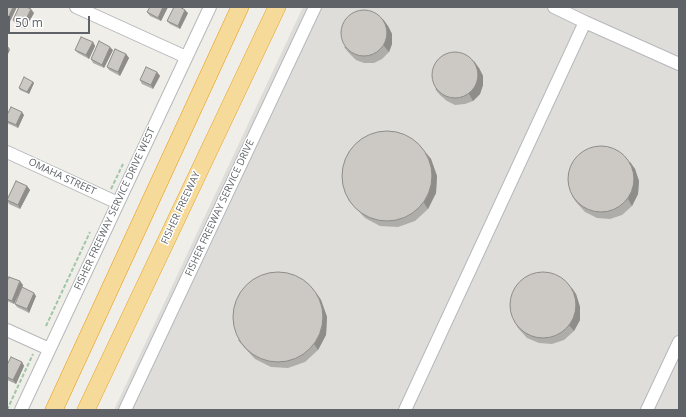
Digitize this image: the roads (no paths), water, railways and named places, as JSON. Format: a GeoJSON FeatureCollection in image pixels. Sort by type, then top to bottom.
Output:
{"type":"FeatureCollection","features":[{"type":"Feature","properties":{"kind":"highway"},"geometry":{"type":"LineString","coordinates":[[54,410],[240,7]]}},
{"type":"Feature","properties":{"kind":"highway","name":"FISHER FREEWAY"},"geometry":{"type":"LineString","coordinates":[[86,410],[277,7]]}},
{"type":"Feature","properties":{"kind":"street"},"geometry":{"type":"LineString","coordinates":[[76,7],[186,57]]}},
{"type":"Feature","properties":{"kind":"street","name":"FISHER FREEWAY SERVICE DRIVE WEST"},"geometry":{"type":"LineString","coordinates":[[21,410],[210,7]]}},
{"type":"Feature","properties":{"kind":"street","name":"FISHER FREEWAY SERVICE DRIVE"},"geometry":{"type":"LineString","coordinates":[[125,410],[315,7]]}},
{"type":"Feature","properties":{"kind":"street"},"geometry":{"type":"LineString","coordinates":[[554,7],[679,64]]}},
{"type":"Feature","properties":{"kind":"street"},"geometry":{"type":"LineString","coordinates":[[405,410],[585,22]]}},
{"type":"Feature","properties":{"kind":"street","name":"OMAHA STREET"},"geometry":{"type":"LineString","coordinates":[[7,152],[118,203]]}},
{"type":"Feature","properties":{"kind":"street"},"geometry":{"type":"LineString","coordinates":[[7,330],[49,349]]}},
{"type":"Feature","properties":{"kind":"street"},"geometry":{"type":"LineString","coordinates":[[647,410],[679,342]]}}]}
